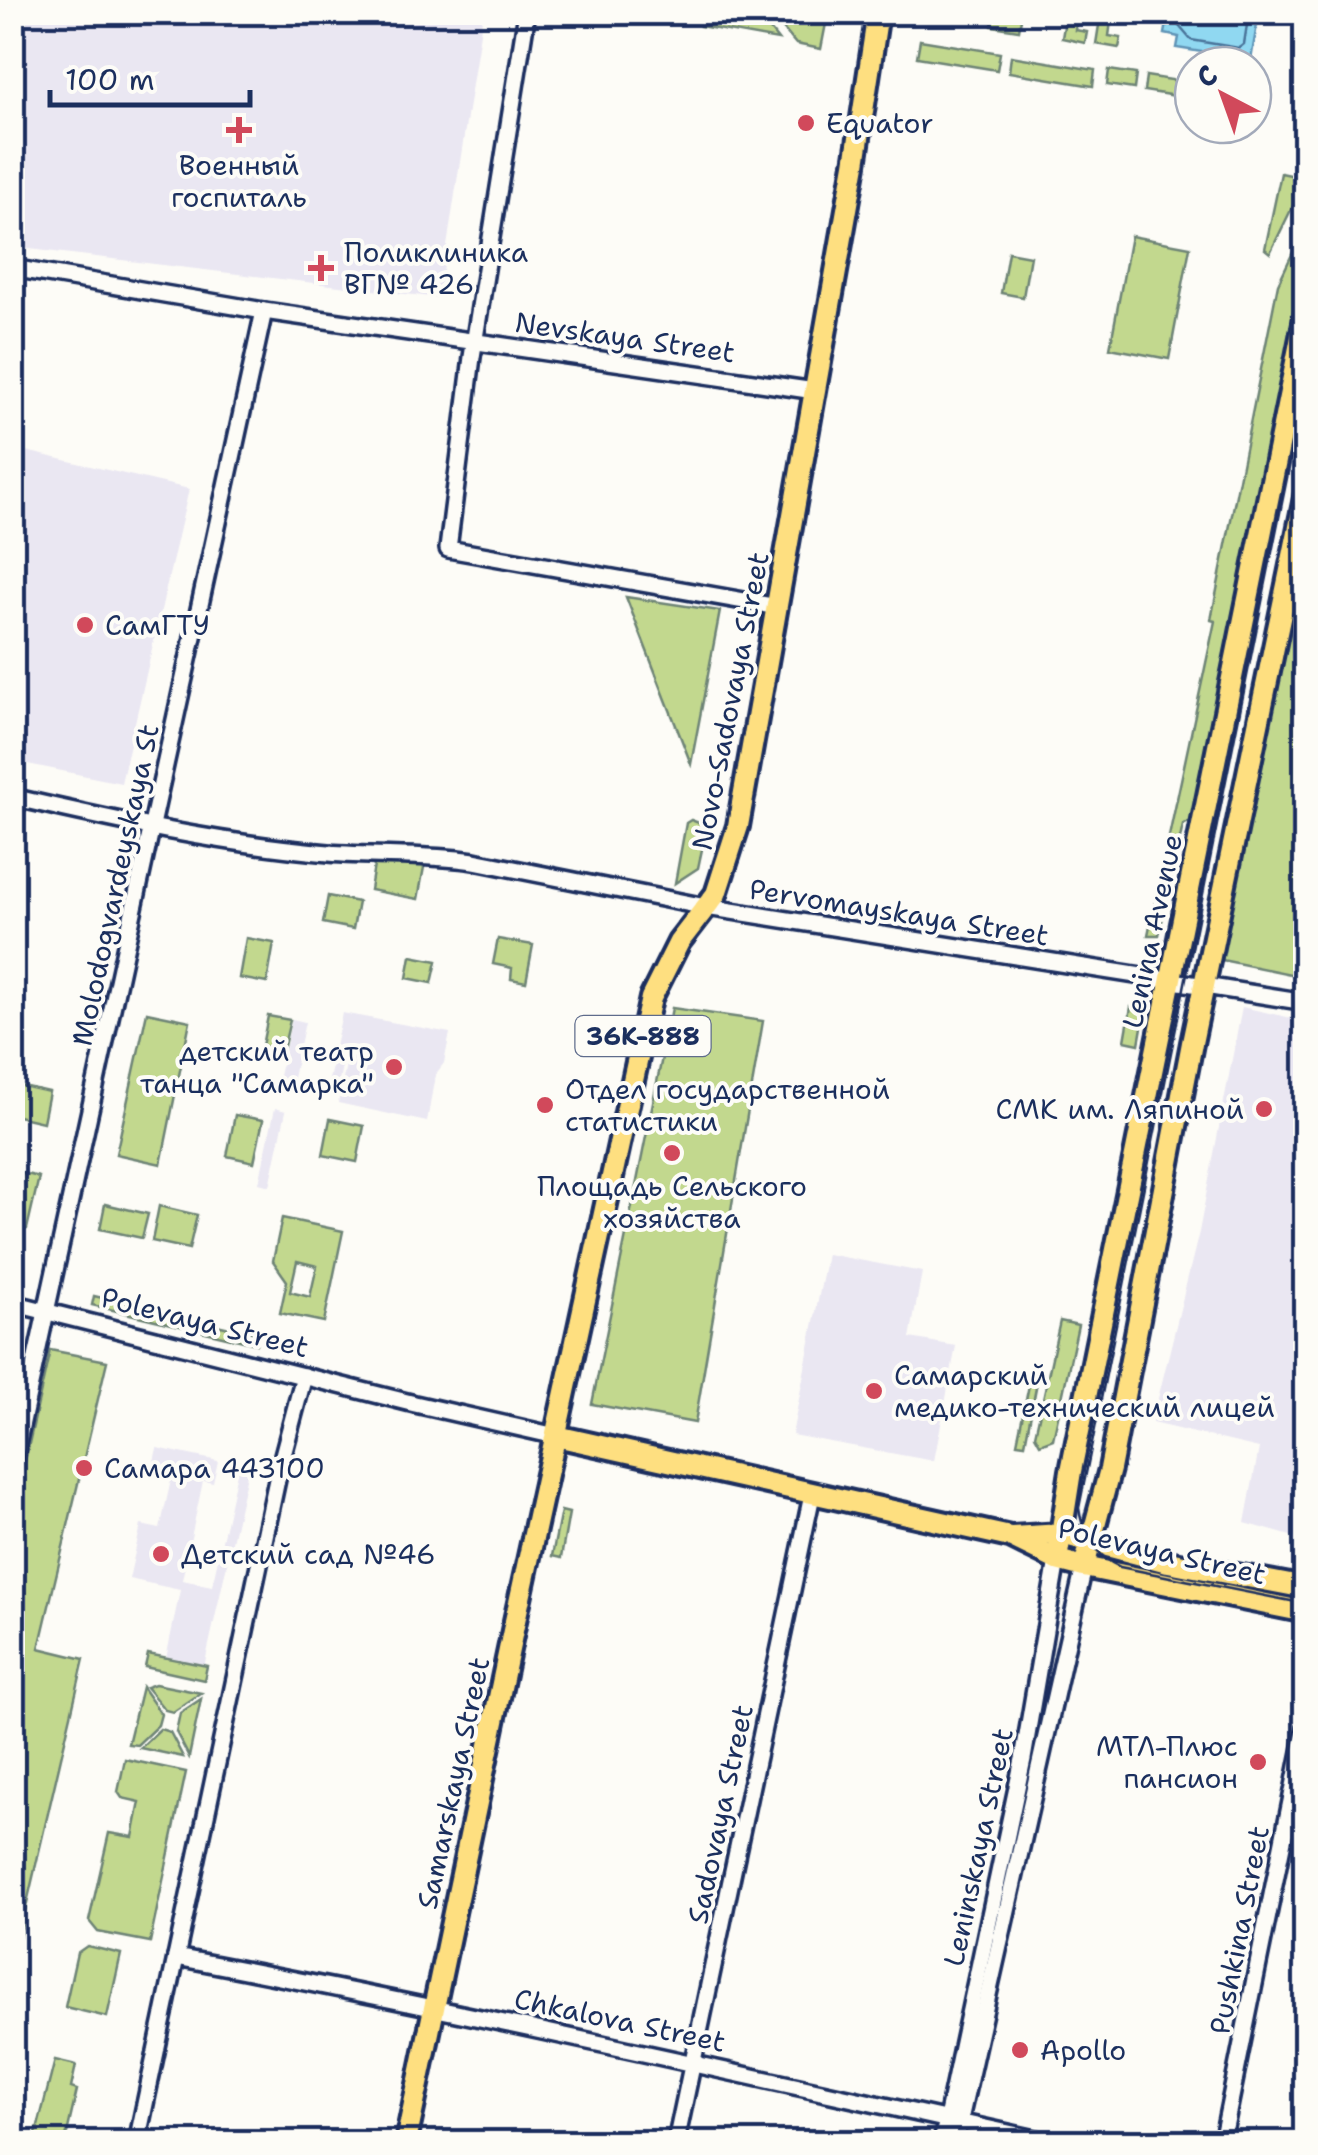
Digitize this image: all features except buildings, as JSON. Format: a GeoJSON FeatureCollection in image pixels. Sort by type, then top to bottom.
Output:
{"type":"FeatureCollection","features":[{"type":"Feature","properties":{"kind":"main road","name":"Novo-Sadovaya Street"},"geometry":{"type":"LineString","coordinates":[[556,1436],[651,998],[679,942],[723,879],[738,826],[878,12]]}},
{"type":"Feature","properties":{"kind":"main road","name":"Lenina Avenue"},"geometry":{"type":"LineString","coordinates":[[1057,1560],[1071,1471],[1306,313]]}},
{"type":"Feature","properties":{"kind":"main road"},"geometry":{"type":"LineString","coordinates":[[1084,1566],[1110,1469],[1306,492]]}},
{"type":"Feature","properties":{"kind":"main road"},"geometry":{"type":"LineString","coordinates":[[556,1436],[1010,1537]]}},
{"type":"Feature","properties":{"kind":"main road","name":"Samarskaya Street"},"geometry":{"type":"LineString","coordinates":[[406,2142],[556,1436]]}},
{"type":"Feature","properties":{"kind":"main road","name":"Polevaya Street"},"geometry":{"type":"LineString","coordinates":[[1010,1537],[1062,1534],[1168,1562],[1306,1588]]}},
{"type":"Feature","properties":{"kind":"main road","name":"Polevaya Street"},"geometry":{"type":"LineString","coordinates":[[1010,1537],[1057,1560],[1306,1612]]}},
{"type":"Feature","properties":{"kind":"street"},"geometry":{"type":"LineString","coordinates":[[527,12],[474,340],[448,548],[778,607]]}},
{"type":"Feature","properties":{"kind":"street","name":"Nevskaya Street"},"geometry":{"type":"LineString","coordinates":[[12,268],[264,311],[815,391]]}},
{"type":"Feature","properties":{"kind":"street","name":"Molodogvardeyskaya St"},"geometry":{"type":"LineString","coordinates":[[12,1468],[264,311]]}},
{"type":"Feature","properties":{"kind":"street","name":"Pervomayskaya Street"},"geometry":{"type":"LineString","coordinates":[[12,797],[152,829],[328,853],[456,858],[706,907],[1306,1002]]}},
{"type":"Feature","properties":{"kind":"street","name":"Polevaya Street"},"geometry":{"type":"LineString","coordinates":[[12,1304],[556,1436]]}},
{"type":"Feature","properties":{"kind":"street"},"geometry":{"type":"LineString","coordinates":[[137,2142],[282,1456],[304,1376]]}},
{"type":"Feature","properties":{"kind":"street","name":"Sadovaya Street"},"geometry":{"type":"LineString","coordinates":[[676,2142],[812,1495]]}},
{"type":"Feature","properties":{"kind":"street","name":"Leninskaya Street"},"geometry":{"type":"LineString","coordinates":[[955,2142],[953,2121],[1057,1560]]}},
{"type":"Feature","properties":{"kind":"street","name":"Leninskaya Street"},"geometry":{"type":"LineString","coordinates":[[942,2142],[953,2121],[1084,1566]]}},
{"type":"Feature","properties":{"kind":"street","name":"Pushkina Street"},"geometry":{"type":"LineString","coordinates":[[1222,2142],[1306,1727]]}},
{"type":"Feature","properties":{"kind":"street","name":"Chkalova Street"},"geometry":{"type":"LineString","coordinates":[[176,1957],[436,2006],[1050,2142]]}},
{"type":"Feature","properties":{"kind":"shaded area","name":"Военный госпиталь"},"geometry":{"type":"Polygon","coordinates":[[[13,12],[483,13],[439,298],[13,247],[13,12]]]}},
{"type":"Feature","properties":{"kind":"shaded area","name":"СамГТУ"},"geometry":{"type":"Polygon","coordinates":[[[13,448],[189,489],[121,783],[13,761],[13,448]]]}},
{"type":"Feature","properties":{"kind":"shaded area"},"geometry":{"type":"Polygon","coordinates":[[[1242,1007],[1305,1021],[1305,1540],[1245,1523],[1259,1448],[1152,1423],[1199,1232],[1242,1007]]]}},
{"type":"Feature","properties":{"kind":"shaded area","name":"детский театр танца \"Самарка\""},"geometry":{"type":"Polygon","coordinates":[[[342,1013],[450,1033],[444,1063],[435,1075],[427,1122],[338,1103],[349,1050],[335,1047],[342,1013]]]}},
{"type":"Feature","properties":{"kind":"shaded area"},"geometry":{"type":"Polygon","coordinates":[[[292,1019],[305,1022],[290,1092],[276,1089],[292,1019]]]}},
{"type":"Feature","properties":{"kind":"shaded area"},"geometry":{"type":"Polygon","coordinates":[[[328,1048],[345,1052],[338,1085],[328,1083],[333,1063],[325,1061],[328,1048]]]}},
{"type":"Feature","properties":{"kind":"shaded area"},"geometry":{"type":"Polygon","coordinates":[[[275,1108],[286,1111],[270,1186],[259,1183],[275,1108]]]}},
{"type":"Feature","properties":{"kind":"shaded area","name":"Самарский медико-технический лицей"},"geometry":{"type":"Polygon","coordinates":[[[827,1254],[922,1272],[910,1338],[956,1346],[934,1461],[792,1435],[827,1254]]]}},
{"type":"Feature","properties":{"kind":"shaded area","name":"Детский сад №46"},"geometry":{"type":"Polygon","coordinates":[[[157,1448],[218,1461],[213,1483],[203,1481],[182,1580],[212,1586],[238,1468],[248,1470],[204,1667],[166,1659],[180,1590],[129,1579],[141,1525],[160,1529],[171,1480],[151,1475],[157,1448]]]}},
{"type":"Feature","properties":{"kind":"green space"},"geometry":{"type":"Polygon","coordinates":[[[703,13],[757,13],[778,40],[700,26],[703,13]]]}},
{"type":"Feature","properties":{"kind":"green space"},"geometry":{"type":"Polygon","coordinates":[[[770,13],[828,13],[821,49],[796,44],[770,13]]]}},
{"type":"Feature","properties":{"kind":"green space"},"geometry":{"type":"Polygon","coordinates":[[[994,13],[1022,13],[1019,30],[992,26],[994,13]]]}},
{"type":"Feature","properties":{"kind":"green space"},"geometry":{"type":"Polygon","coordinates":[[[1066,14],[1078,16],[1075,30],[1087,32],[1085,43],[1062,38],[1066,14]]]}},
{"type":"Feature","properties":{"kind":"green space"},"geometry":{"type":"Polygon","coordinates":[[[1100,19],[1111,21],[1109,36],[1121,38],[1119,48],[1096,44],[1100,19]]]}},
{"type":"Feature","properties":{"kind":"green space"},"geometry":{"type":"Polygon","coordinates":[[[920,40],[1000,53],[997,70],[917,57],[920,40]]]}},
{"type":"Feature","properties":{"kind":"green space"},"geometry":{"type":"Polygon","coordinates":[[[1011,56],[1095,70],[1093,86],[1009,72],[1011,56]]]}},
{"type":"Feature","properties":{"kind":"green space"},"geometry":{"type":"Polygon","coordinates":[[[1109,70],[1136,74],[1134,89],[1107,85],[1109,70]]]}},
{"type":"Feature","properties":{"kind":"green space"},"geometry":{"type":"Polygon","coordinates":[[[1146,76],[1173,80],[1173,96],[1144,91],[1146,76]]]}},
{"type":"Feature","properties":{"kind":"green space"},"geometry":{"type":"Polygon","coordinates":[[[1281,173],[1305,181],[1270,253],[1265,249],[1281,173]]]}},
{"type":"Feature","properties":{"kind":"green space"},"geometry":{"type":"Polygon","coordinates":[[[1305,227],[1305,266],[1191,821],[1183,825],[1159,935],[1148,935],[1215,621],[1211,620],[1278,284],[1305,227]]]}},
{"type":"Feature","properties":{"kind":"green space"},"geometry":{"type":"Polygon","coordinates":[[[1131,236],[1190,247],[1169,359],[1110,348],[1131,236]]]}},
{"type":"Feature","properties":{"kind":"green space"},"geometry":{"type":"Polygon","coordinates":[[[1008,252],[1030,256],[1023,297],[1001,293],[1008,252]]]}},
{"type":"Feature","properties":{"kind":"green space"},"geometry":{"type":"Polygon","coordinates":[[[1305,529],[1305,977],[1217,959],[1305,529]]]}},
{"type":"Feature","properties":{"kind":"green space"},"geometry":{"type":"Polygon","coordinates":[[[626,597],[720,611],[691,764],[626,597]]]}},
{"type":"Feature","properties":{"kind":"green space"},"geometry":{"type":"Polygon","coordinates":[[[691,820],[707,826],[698,868],[675,883],[686,823],[691,820]]]}},
{"type":"Feature","properties":{"kind":"green space"},"geometry":{"type":"Polygon","coordinates":[[[375,859],[425,862],[418,899],[370,890],[375,859]]]}},
{"type":"Feature","properties":{"kind":"green space"},"geometry":{"type":"Polygon","coordinates":[[[328,896],[358,902],[353,929],[323,923],[328,896]]]}},
{"type":"Feature","properties":{"kind":"green space"},"geometry":{"type":"Polygon","coordinates":[[[246,938],[274,943],[267,983],[239,978],[246,938]]]}},
{"type":"Feature","properties":{"kind":"green space"},"geometry":{"type":"Polygon","coordinates":[[[498,939],[533,945],[526,982],[511,979],[512,968],[493,964],[498,939]]]}},
{"type":"Feature","properties":{"kind":"green space"},"geometry":{"type":"Polygon","coordinates":[[[411,956],[437,961],[432,983],[407,978],[411,956]]]}},
{"type":"Feature","properties":{"kind":"green space"},"geometry":{"type":"Polygon","coordinates":[[[1131,1007],[1139,1008],[1144,1016],[1139,1044],[1125,1041],[1131,1007]]]}},
{"type":"Feature","properties":{"kind":"green space"},"geometry":{"type":"Polygon","coordinates":[[[672,1008],[763,1021],[695,1423],[592,1404],[672,1008]]]}},
{"type":"Feature","properties":{"kind":"green space"},"geometry":{"type":"Polygon","coordinates":[[[147,1012],[190,1021],[161,1164],[116,1154],[147,1012]]]}},
{"type":"Feature","properties":{"kind":"green space"},"geometry":{"type":"Polygon","coordinates":[[[268,1016],[290,1020],[283,1050],[262,1046],[268,1016]]]}},
{"type":"Feature","properties":{"kind":"green space"},"geometry":{"type":"Polygon","coordinates":[[[14,1084],[49,1092],[43,1122],[13,1115],[14,1084]]]}},
{"type":"Feature","properties":{"kind":"green space"},"geometry":{"type":"Polygon","coordinates":[[[235,1115],[263,1120],[254,1162],[227,1156],[235,1115]]]}},
{"type":"Feature","properties":{"kind":"green space"},"geometry":{"type":"Polygon","coordinates":[[[330,1119],[364,1126],[357,1162],[323,1155],[330,1119]]]}},
{"type":"Feature","properties":{"kind":"green space"},"geometry":{"type":"Polygon","coordinates":[[[13,1171],[39,1177],[27,1229],[13,1236],[13,1171]]]}},
{"type":"Feature","properties":{"kind":"green space"},"geometry":{"type":"Polygon","coordinates":[[[105,1204],[148,1214],[142,1238],[100,1229],[105,1204]]]}},
{"type":"Feature","properties":{"kind":"green space"},"geometry":{"type":"Polygon","coordinates":[[[159,1206],[197,1215],[189,1249],[152,1241],[159,1206]]]}},
{"type":"Feature","properties":{"kind":"green space"},"geometry":{"type":"Polygon","coordinates":[[[282,1218],[343,1231],[324,1322],[280,1313],[287,1281],[273,1261],[282,1218]],[[297,1261],[290,1292],[310,1297],[317,1266],[297,1261]]]}},
{"type":"Feature","properties":{"kind":"green space"},"geometry":{"type":"Polygon","coordinates":[[[94,1296],[259,1335],[256,1344],[92,1305],[94,1296]]]}},
{"type":"Feature","properties":{"kind":"green space"},"geometry":{"type":"Polygon","coordinates":[[[1060,1321],[1078,1325],[1053,1439],[1040,1444],[1035,1435],[1060,1321]]]}},
{"type":"Feature","properties":{"kind":"green space"},"geometry":{"type":"Polygon","coordinates":[[[50,1350],[107,1361],[39,1648],[84,1659],[13,1963],[13,1515],[50,1350]]]}},
{"type":"Feature","properties":{"kind":"green space"},"geometry":{"type":"Polygon","coordinates":[[[1033,1366],[1040,1367],[1025,1444],[1017,1443],[1033,1366]]]}},
{"type":"Feature","properties":{"kind":"green space"},"geometry":{"type":"Polygon","coordinates":[[[561,1511],[569,1513],[561,1558],[552,1556],[561,1511]]]}},
{"type":"Feature","properties":{"kind":"green space"},"geometry":{"type":"Polygon","coordinates":[[[148,1654],[207,1666],[204,1680],[145,1667],[148,1654]]]}},
{"type":"Feature","properties":{"kind":"green space"},"geometry":{"type":"Polygon","coordinates":[[[155,1684],[201,1693],[173,1712],[165,1710],[146,1687],[155,1684]]]}},
{"type":"Feature","properties":{"kind":"green space"},"geometry":{"type":"Polygon","coordinates":[[[142,1687],[161,1714],[158,1725],[137,1745],[128,1744],[142,1687]]]}},
{"type":"Feature","properties":{"kind":"green space"},"geometry":{"type":"Polygon","coordinates":[[[201,1699],[189,1757],[176,1732],[180,1713],[201,1699]]]}},
{"type":"Feature","properties":{"kind":"green space"},"geometry":{"type":"Polygon","coordinates":[[[160,1729],[170,1732],[183,1757],[140,1748],[160,1729]]]}},
{"type":"Feature","properties":{"kind":"green space"},"geometry":{"type":"Polygon","coordinates":[[[125,1759],[186,1772],[150,1942],[98,1932],[89,1921],[109,1833],[133,1837],[140,1802],[122,1798],[118,1792],[125,1759]]]}},
{"type":"Feature","properties":{"kind":"green space"},"geometry":{"type":"Polygon","coordinates":[[[87,1946],[121,1954],[107,2017],[65,2007],[77,1953],[87,1946]]]}},
{"type":"Feature","properties":{"kind":"green space"},"geometry":{"type":"Polygon","coordinates":[[[55,2060],[76,2065],[71,2088],[77,2090],[65,2142],[34,2142],[55,2060]]]}},
{"type":"Feature","properties":{"kind":"water"},"geometry":{"type":"Polygon","coordinates":[[[1157,13],[1259,13],[1254,45],[1178,45],[1179,37],[1165,34],[1167,23],[1156,21],[1157,13]]]}},
{"type":"Feature","properties":{"kind":"tram line"},"geometry":{"type":"LineString","coordinates":[[1306,384],[1079,1508],[1092,1543],[1120,1567],[1306,1604]]}},
{"type":"Feature","properties":{"kind":"place","name":"Equator"},"geometry":{"type":"Point","coordinates":[806,123]}},
{"type":"Feature","properties":{"kind":"place","name":"Военный госпиталь"},"geometry":{"type":"Point","coordinates":[239,130]}},
{"type":"Feature","properties":{"kind":"place","name":"Поликлиника ВГ№ 426"},"geometry":{"type":"Point","coordinates":[321,268]}},
{"type":"Feature","properties":{"kind":"place","name":"СамГТУ"},"geometry":{"type":"Point","coordinates":[85,625]}},
{"type":"Feature","properties":{"kind":"place","name":"детский театр танца \"Самарка\""},"geometry":{"type":"Point","coordinates":[394,1067]}},
{"type":"Feature","properties":{"kind":"place","name":"Отдел государственной статистики"},"geometry":{"type":"Point","coordinates":[545,1105]}},
{"type":"Feature","properties":{"kind":"place","name":"СМК им. Ляпиной"},"geometry":{"type":"Point","coordinates":[1264,1109]}},
{"type":"Feature","properties":{"kind":"place","name":"Площадь Сельского хозяйства"},"geometry":{"type":"Point","coordinates":[672,1153]}},
{"type":"Feature","properties":{"kind":"place","name":"Самарский медико-технический лицей"},"geometry":{"type":"Point","coordinates":[874,1391]}},
{"type":"Feature","properties":{"kind":"place","name":"Самара 443100"},"geometry":{"type":"Point","coordinates":[84,1468]}},
{"type":"Feature","properties":{"kind":"place","name":"Детский сад №46"},"geometry":{"type":"Point","coordinates":[161,1554]}},
{"type":"Feature","properties":{"kind":"place","name":"МТЛ-Плюс пансион"},"geometry":{"type":"Point","coordinates":[1258,1762]}},
{"type":"Feature","properties":{"kind":"place","name":"Apollo"},"geometry":{"type":"Point","coordinates":[1020,2050]}}]}
